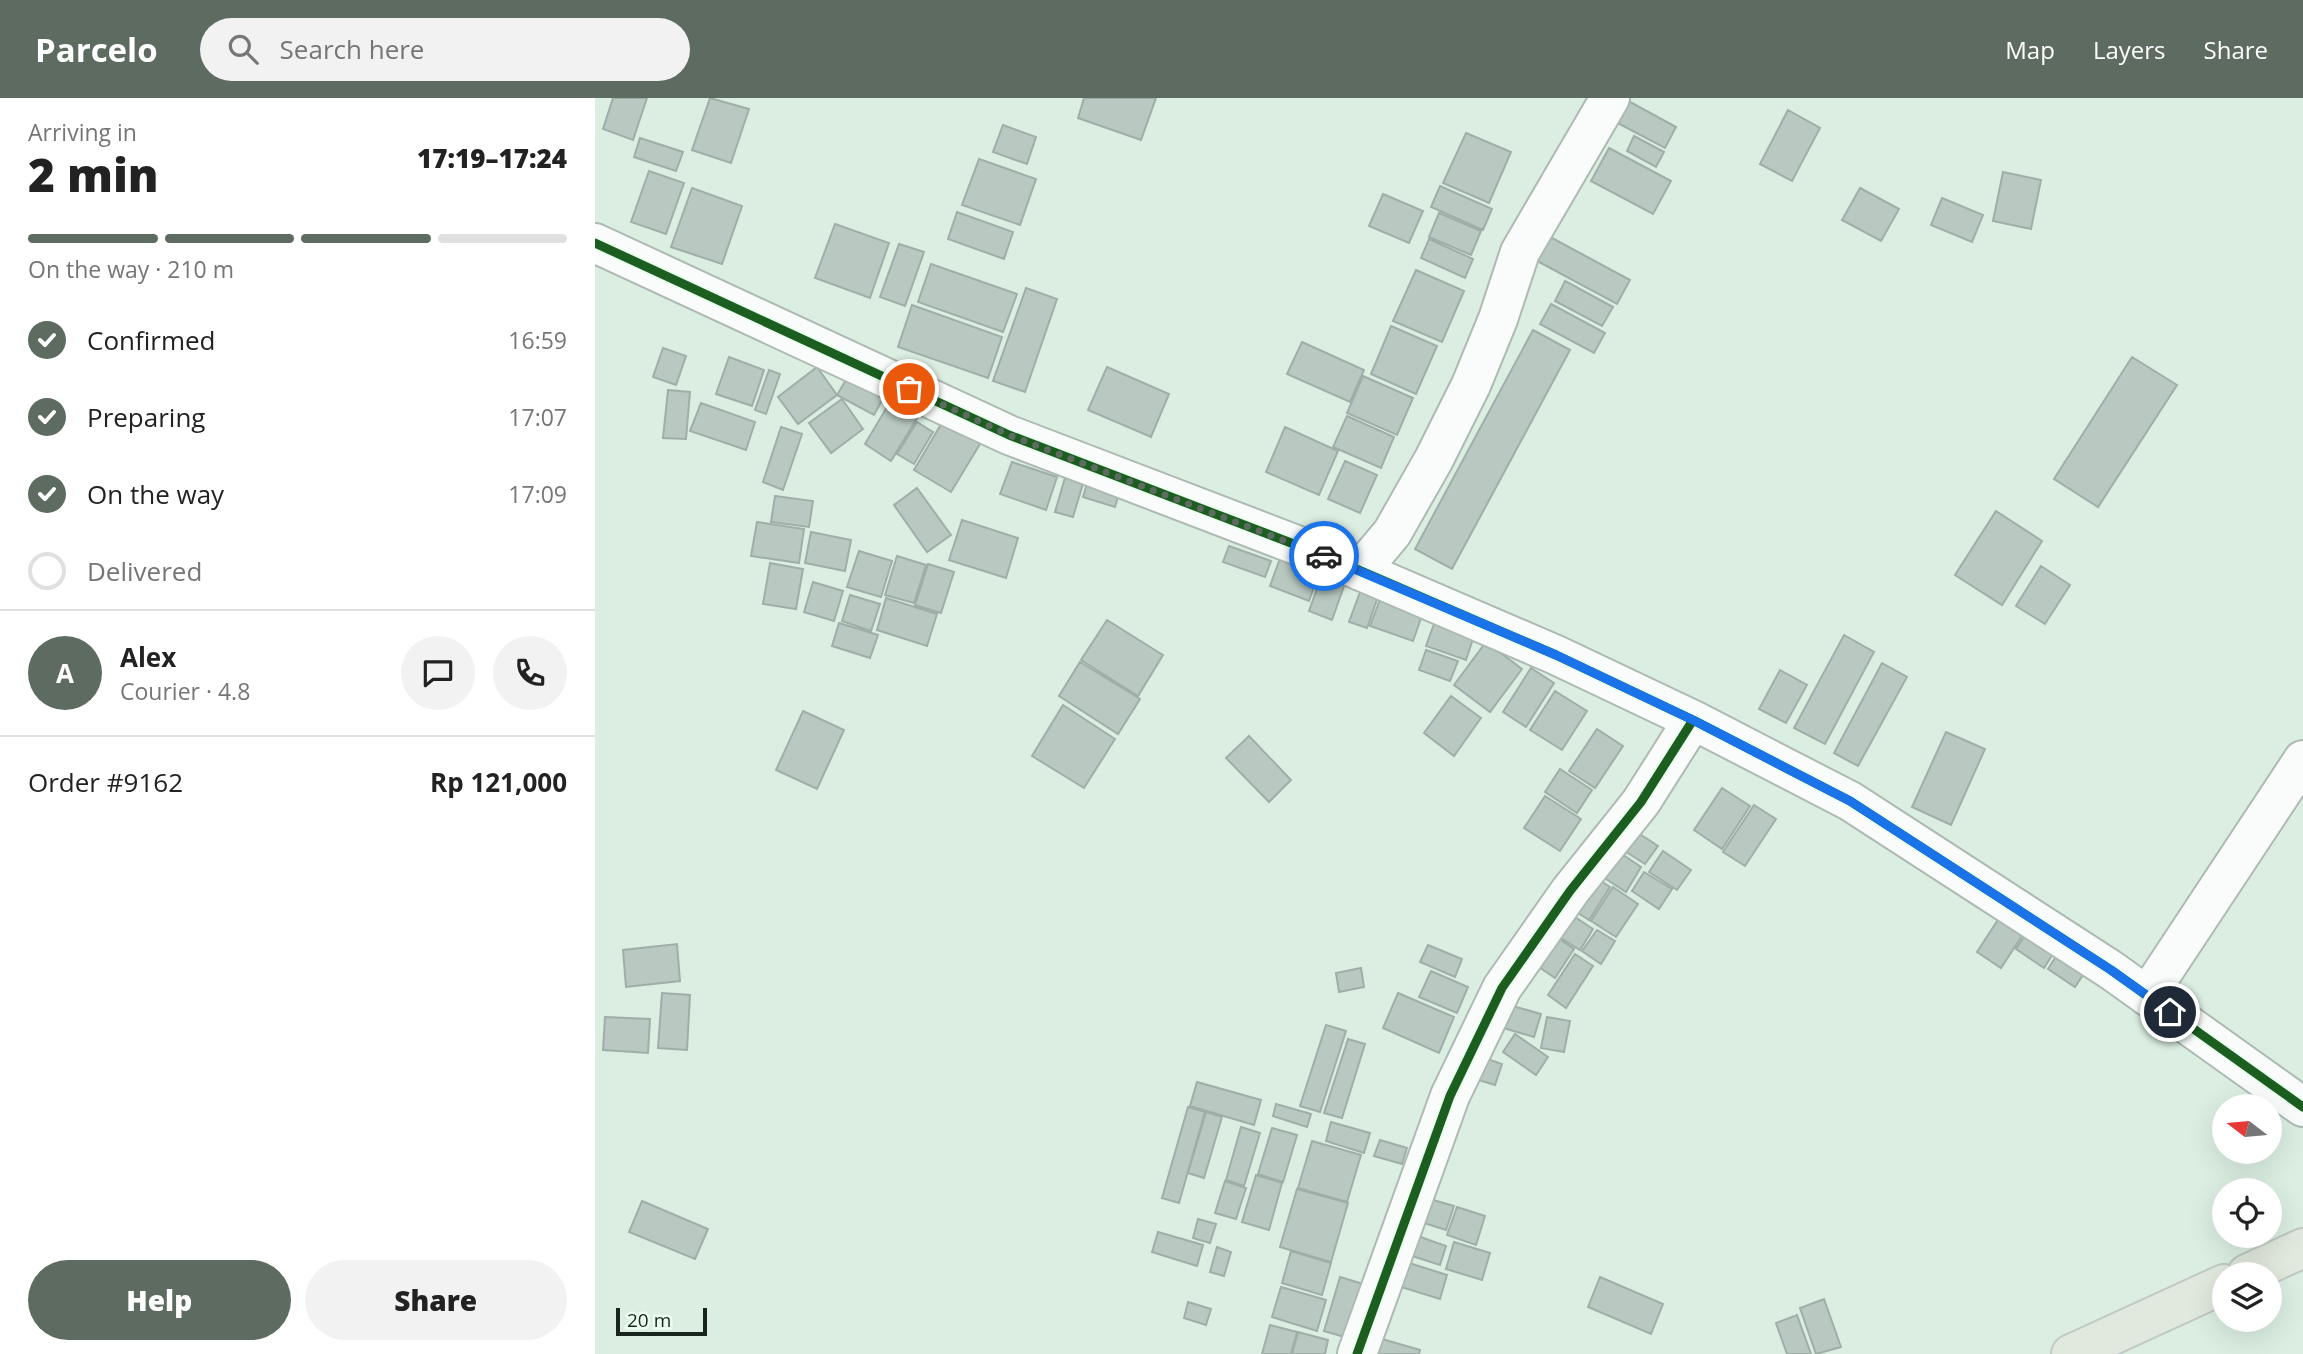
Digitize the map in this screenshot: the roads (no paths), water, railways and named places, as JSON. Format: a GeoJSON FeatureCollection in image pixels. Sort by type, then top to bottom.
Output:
{"type":"FeatureCollection","features":[{"type":"Feature","properties":{"kind":"main road"},"geometry":{"type":"LineString","coordinates":[[2273,1262],[2303,1248]]}},
{"type":"Feature","properties":{"kind":"main road"},"geometry":{"type":"LineString","coordinates":[[2071,1354],[2212,1289]]}},
{"type":"Feature","properties":{"kind":"street"},"geometry":{"type":"LineString","coordinates":[[1360,571],[1392,533],[1434,459],[1480,363],[1520,252],[1610,98]]}},
{"type":"Feature","properties":{"kind":"street"},"geometry":{"type":"LineString","coordinates":[[595,243],[1009,435],[1360,571],[1556,655],[1693,720],[1850,801],[2147,996],[2303,1107]]}},
{"type":"Feature","properties":{"kind":"street"},"geometry":{"type":"LineString","coordinates":[[1357,1354],[1450,1096],[1502,988],[1570,891],[1641,802],[1693,720]]}},
{"type":"Feature","properties":{"kind":"street"},"geometry":{"type":"LineString","coordinates":[[2147,996],[2303,760]]}}]}
